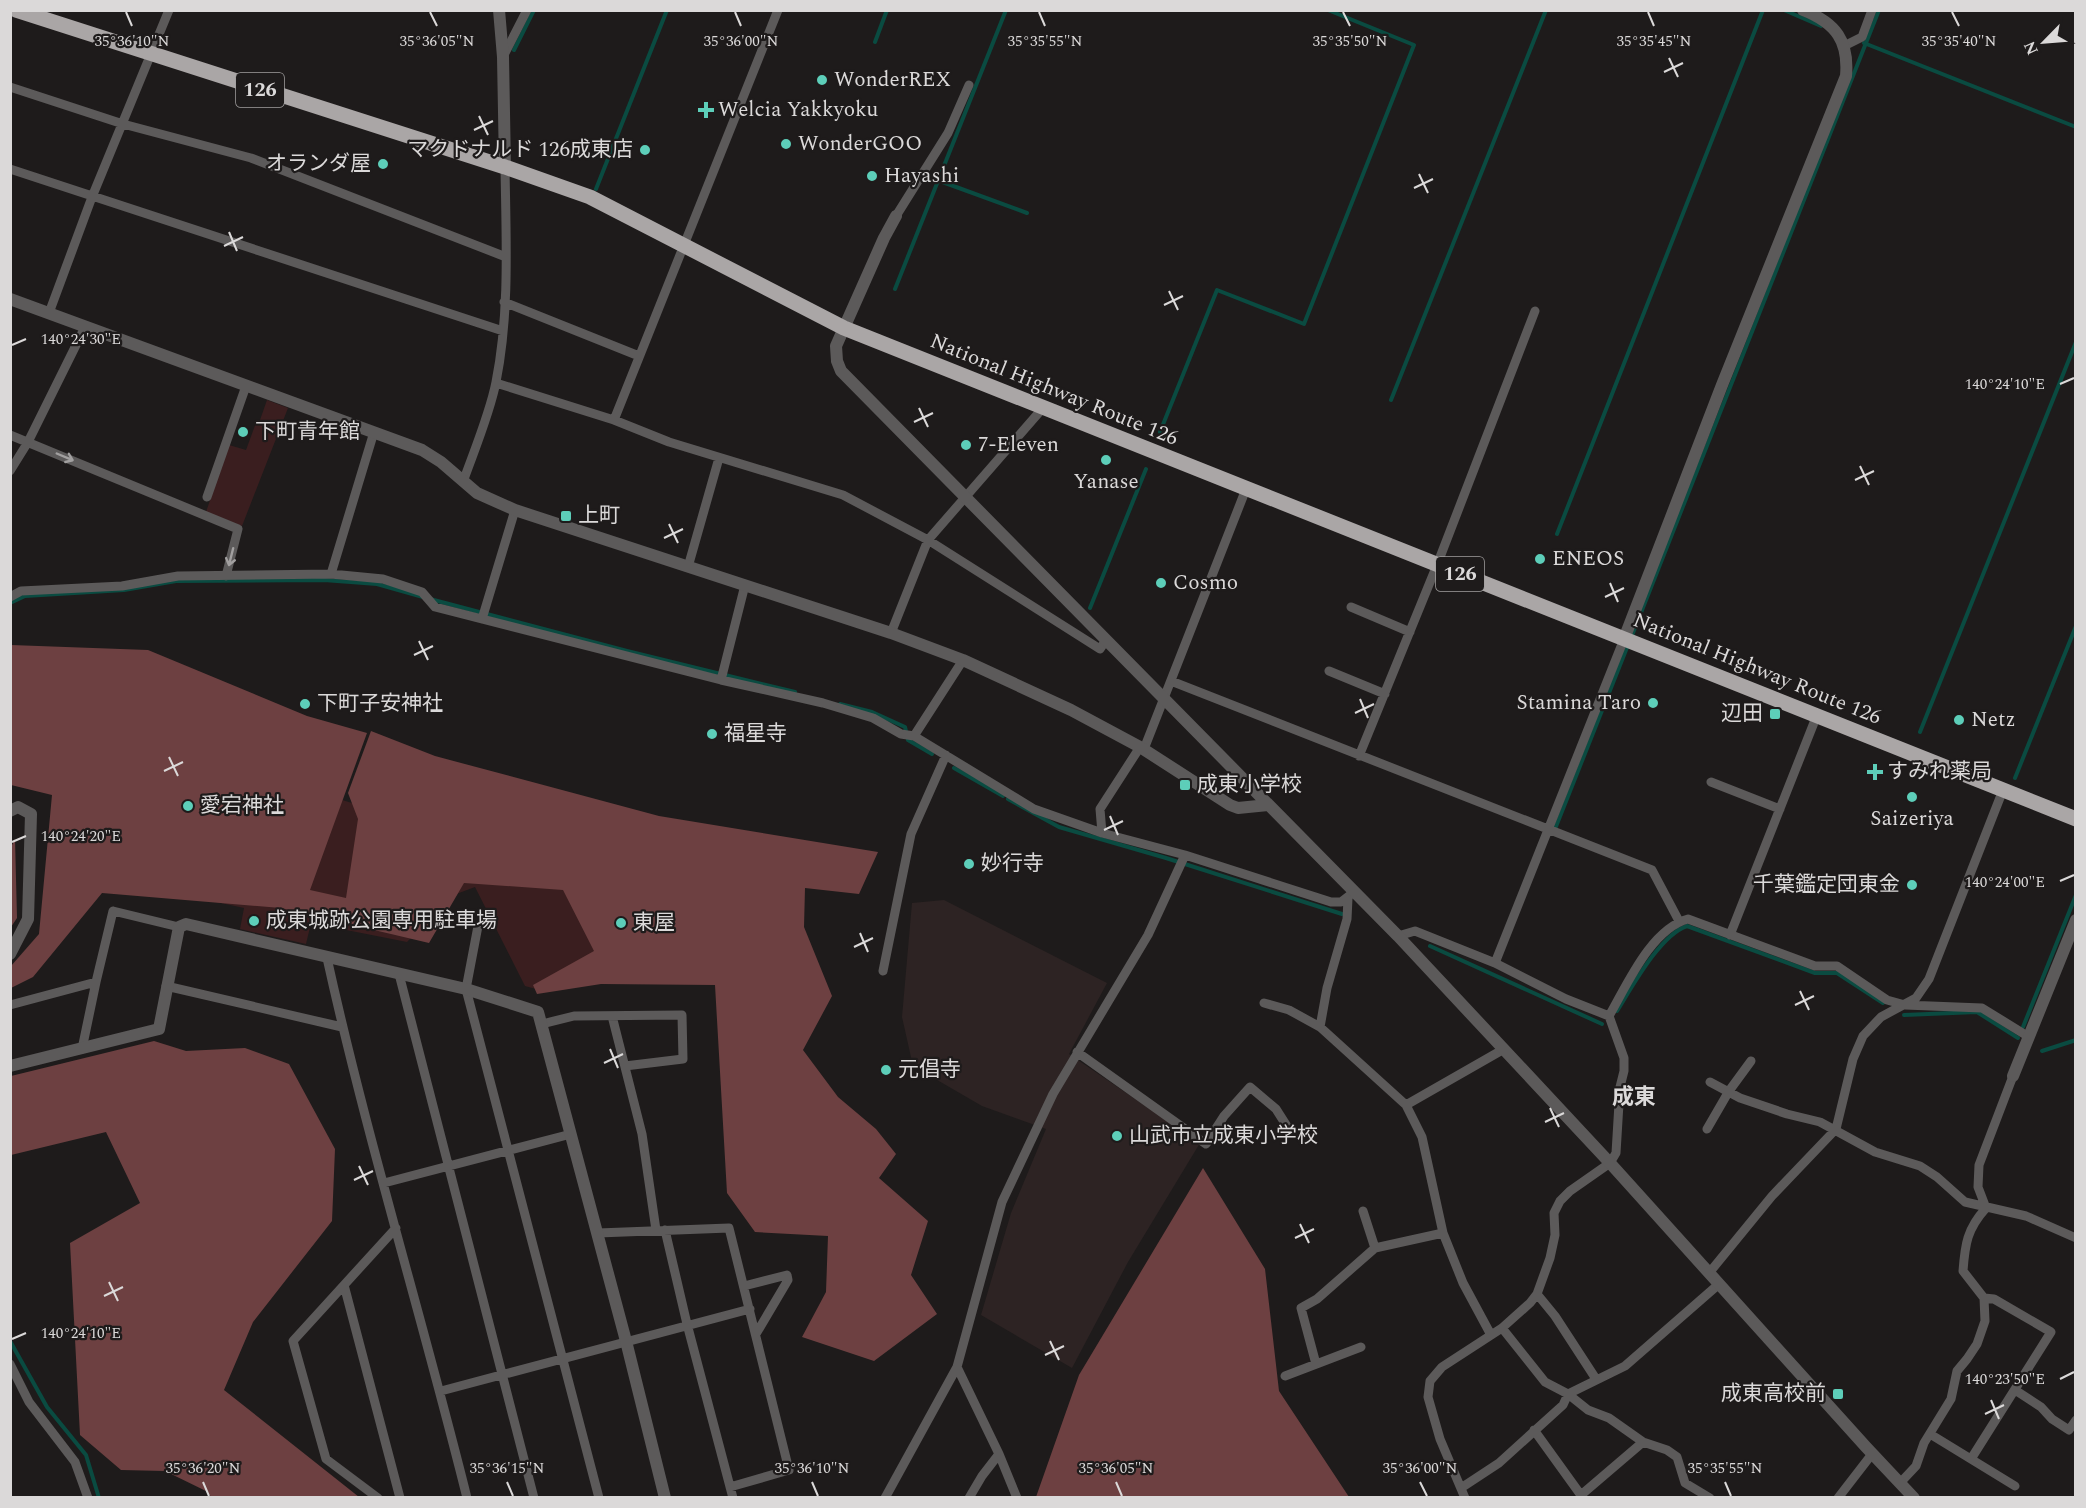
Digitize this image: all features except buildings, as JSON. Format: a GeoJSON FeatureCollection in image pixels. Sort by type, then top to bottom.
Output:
{"type":"FeatureCollection","features":[{"type":"Feature","properties":{"kind":"highway","name":"National Highway Route 126"},"geometry":{"type":"LineString","coordinates":[[16,10],[504,167],[590,197],[844,328],[1042,409],[2076,819]]}},
{"type":"Feature","properties":{"kind":"street"},"geometry":{"type":"LineString","coordinates":[[463,482],[496,383],[503,331],[506,257],[503,57],[499,10]]}},
{"type":"Feature","properties":{"kind":"street"},"geometry":{"type":"LineString","coordinates":[[503,57],[527,10]]}},
{"type":"Feature","properties":{"kind":"street"},"geometry":{"type":"LineString","coordinates":[[614,420],[778,10]]}},
{"type":"Feature","properties":{"kind":"street"},"geometry":{"type":"LineString","coordinates":[[1495,963],[1550,830],[1727,374],[1846,76],[1844,46],[1839,35],[1828,22],[1803,10]]}},
{"type":"Feature","properties":{"kind":"street"},"geometry":{"type":"LineString","coordinates":[[1844,46],[1862,37],[1872,10]]}},
{"type":"Feature","properties":{"kind":"street"},"geometry":{"type":"LineString","coordinates":[[49,313],[92,197],[168,11]]}},
{"type":"Feature","properties":{"kind":"street"},"geometry":{"type":"LineString","coordinates":[[969,85],[948,133],[884,238],[837,346],[837,361],[841,370],[1268,805],[1351,895],[1398,936],[1610,1163],[1872,1454],[1914,1497]]}},
{"type":"Feature","properties":{"kind":"street"},"geometry":{"type":"LineString","coordinates":[[10,87],[123,124],[251,158],[506,257]]}},
{"type":"Feature","properties":{"kind":"street"},"geometry":{"type":"LineString","coordinates":[[10,169],[503,331]]}},
{"type":"Feature","properties":{"kind":"street"},"geometry":{"type":"LineString","coordinates":[[10,299],[422,450],[441,462],[477,493],[515,510],[891,633],[963,660],[1071,710],[1142,748],[1230,805],[1238,808],[1268,805]]}},
{"type":"Feature","properties":{"kind":"street"},"geometry":{"type":"LineString","coordinates":[[504,302],[639,356]]}},
{"type":"Feature","properties":{"kind":"street"},"geometry":{"type":"LineString","coordinates":[[1359,756],[1437,565],[1535,311]]}},
{"type":"Feature","properties":{"kind":"street"},"geometry":{"type":"LineString","coordinates":[[10,471],[28,442],[86,327]]}},
{"type":"Feature","properties":{"kind":"street"},"geometry":{"type":"LineString","coordinates":[[496,383],[614,420],[669,442],[843,495],[928,540],[1100,649],[1106,640]]}},
{"type":"Feature","properties":{"kind":"street"},"geometry":{"type":"LineString","coordinates":[[207,497],[246,386]]}},
{"type":"Feature","properties":{"kind":"street"},"geometry":{"type":"LineString","coordinates":[[891,633],[928,540],[1042,409]]}},
{"type":"Feature","properties":{"kind":"street"},"geometry":{"type":"LineString","coordinates":[[331,574],[374,432]]}},
{"type":"Feature","properties":{"kind":"street"},"geometry":{"type":"LineString","coordinates":[[10,435],[238,529],[226,576]]}},
{"type":"Feature","properties":{"kind":"street"},"geometry":{"type":"LineString","coordinates":[[688,567],[719,458]]}},
{"type":"Feature","properties":{"kind":"street"},"geometry":{"type":"LineString","coordinates":[[1102,833],[1100,809],[1142,748],[1164,699],[1246,489]]}},
{"type":"Feature","properties":{"kind":"street"},"geometry":{"type":"LineString","coordinates":[[483,615],[515,510]]}},
{"type":"Feature","properties":{"kind":"street"},"geometry":{"type":"LineString","coordinates":[[10,597],[21,591],[122,586],[178,576],[331,574],[383,579],[422,592],[435,607],[483,615],[722,676],[873,718],[946,755],[1034,808],[1182,860],[1331,902],[1341,902],[1351,895]]}},
{"type":"Feature","properties":{"kind":"street"},"geometry":{"type":"LineString","coordinates":[[722,676],[745,585]]}},
{"type":"Feature","properties":{"kind":"street"},"geometry":{"type":"LineString","coordinates":[[1351,607],[1410,632]]}},
{"type":"Feature","properties":{"kind":"street"},"geometry":{"type":"LineString","coordinates":[[909,735],[963,660]]}},
{"type":"Feature","properties":{"kind":"street"},"geometry":{"type":"LineString","coordinates":[[1329,672],[1385,693]]}},
{"type":"Feature","properties":{"kind":"street"},"geometry":{"type":"LineString","coordinates":[[1171,681],[1652,870],[1679,921]]}},
{"type":"Feature","properties":{"kind":"street"},"geometry":{"type":"LineString","coordinates":[[1730,935],[1816,715]]}},
{"type":"Feature","properties":{"kind":"street"},"geometry":{"type":"LineString","coordinates":[[883,971],[910,834],[946,755]]}},
{"type":"Feature","properties":{"kind":"street"},"geometry":{"type":"LineString","coordinates":[[1711,782],[1780,809]]}},
{"type":"Feature","properties":{"kind":"street"},"geometry":{"type":"LineString","coordinates":[[1709,1273],[1772,1196],[1836,1130],[1853,1059],[1863,1036],[1881,1017],[1916,998],[1929,979],[2003,790]]}},
{"type":"Feature","properties":{"kind":"street"},"geometry":{"type":"LineString","coordinates":[[10,811],[18,807],[31,814],[28,919],[10,954]]}},
{"type":"Feature","properties":{"kind":"street"},"geometry":{"type":"LineString","coordinates":[[885,1497],[957,1367],[1002,1202],[1053,1094],[1148,935],[1182,860]]}},
{"type":"Feature","properties":{"kind":"street"},"geometry":{"type":"LineString","coordinates":[[1320,1027],[1327,988],[1347,919],[1351,895]]}},
{"type":"Feature","properties":{"kind":"street"},"geometry":{"type":"LineString","coordinates":[[82,1049],[113,911],[178,927],[186,924],[466,989],[538,1012],[598,1233],[665,1497]]}},
{"type":"Feature","properties":{"kind":"street"},"geometry":{"type":"LineString","coordinates":[[1609,1016],[1644,955],[1669,929],[1679,921],[1688,919],[1815,966],[1837,966],[1887,1000],[1905,1005],[1982,1008],[2029,1037]]}},
{"type":"Feature","properties":{"kind":"street"},"geometry":{"type":"LineString","coordinates":[[1986,1208],[1978,1187],[1979,1165],[2076,920]]}},
{"type":"Feature","properties":{"kind":"street"},"geometry":{"type":"LineString","coordinates":[[478,926],[466,989],[599,1497]]}},
{"type":"Feature","properties":{"kind":"street"},"geometry":{"type":"LineString","coordinates":[[10,1066],[159,1029],[178,927]]}},
{"type":"Feature","properties":{"kind":"street"},"geometry":{"type":"LineString","coordinates":[[1398,936],[1415,931],[1495,963],[1566,999],[1609,1016],[1624,1058],[1616,1153],[1610,1163],[1570,1191],[1560,1201],[1554,1213],[1555,1235],[1550,1258],[1537,1294],[1502,1328],[1442,1367],[1430,1381],[1428,1397],[1437,1429],[1463,1493],[1563,1405],[1568,1394],[1625,1366],[1719,1284]]}},
{"type":"Feature","properties":{"kind":"street"},"geometry":{"type":"LineString","coordinates":[[327,958],[342,1027],[441,1391],[467,1497]]}},
{"type":"Feature","properties":{"kind":"street"},"geometry":{"type":"LineString","coordinates":[[399,974],[534,1497]]}},
{"type":"Feature","properties":{"kind":"street"},"geometry":{"type":"LineString","coordinates":[[10,1005],[96,982]]}},
{"type":"Feature","properties":{"kind":"street"},"geometry":{"type":"LineString","coordinates":[[166,986],[342,1027]]}},
{"type":"Feature","properties":{"kind":"street"},"geometry":{"type":"LineString","coordinates":[[1264,1003],[1289,1010],[1320,1027],[1406,1105],[1422,1137],[1443,1233],[1463,1283],[1491,1335]]}},
{"type":"Feature","properties":{"kind":"street"},"geometry":{"type":"LineString","coordinates":[[542,1024],[574,1016],[682,1015],[683,1059],[625,1066]]}},
{"type":"Feature","properties":{"kind":"street"},"geometry":{"type":"LineString","coordinates":[[612,1016],[642,1134],[661,1230],[733,1497]]}},
{"type":"Feature","properties":{"kind":"street"},"geometry":{"type":"LineString","coordinates":[[1406,1105],[1504,1049]]}},
{"type":"Feature","properties":{"kind":"street"},"geometry":{"type":"LineString","coordinates":[[1077,1052],[1206,1144],[1224,1116],[1250,1087],[1276,1109],[1290,1131]]}},
{"type":"Feature","properties":{"kind":"street"},"geometry":{"type":"LineString","coordinates":[[1707,1129],[1750,1061]]}},
{"type":"Feature","properties":{"kind":"street"},"geometry":{"type":"LineString","coordinates":[[1710,1082],[1740,1098],[1786,1114],[1820,1122],[1875,1152],[1920,1166],[1937,1177],[1965,1202],[2026,1216],[2076,1238]]}},
{"type":"Feature","properties":{"kind":"street"},"geometry":{"type":"LineString","coordinates":[[384,1183],[571,1134]]}},
{"type":"Feature","properties":{"kind":"street"},"geometry":{"type":"LineString","coordinates":[[1900,1483],[1916,1466],[1924,1443],[1951,1399],[1957,1371],[1977,1344],[1985,1321],[1984,1298],[1963,1271],[1965,1241],[1974,1221],[1986,1208]]}},
{"type":"Feature","properties":{"kind":"street"},"geometry":{"type":"LineString","coordinates":[[1363,1211],[1375,1248]]}},
{"type":"Feature","properties":{"kind":"street"},"geometry":{"type":"LineString","coordinates":[[378,1497],[326,1459],[293,1341],[396,1228]]}},
{"type":"Feature","properties":{"kind":"street"},"geometry":{"type":"LineString","coordinates":[[598,1233],[729,1228],[789,1470],[730,1487]]}},
{"type":"Feature","properties":{"kind":"street"},"geometry":{"type":"LineString","coordinates":[[1316,1364],[1301,1308],[1317,1299],[1375,1248],[1443,1233]]}},
{"type":"Feature","properties":{"kind":"street"},"geometry":{"type":"LineString","coordinates":[[744,1286],[787,1275],[788,1280],[756,1334]]}},
{"type":"Feature","properties":{"kind":"street"},"geometry":{"type":"LineString","coordinates":[[344,1285],[400,1497]]}},
{"type":"Feature","properties":{"kind":"street"},"geometry":{"type":"LineString","coordinates":[[1537,1294],[1555,1316],[1596,1379]]}},
{"type":"Feature","properties":{"kind":"street"},"geometry":{"type":"LineString","coordinates":[[1971,1459],[2051,1332],[1994,1299],[1984,1298]]}},
{"type":"Feature","properties":{"kind":"street"},"geometry":{"type":"LineString","coordinates":[[441,1391],[750,1309]]}},
{"type":"Feature","properties":{"kind":"street"},"geometry":{"type":"LineString","coordinates":[[1502,1328],[1545,1382],[1568,1394],[1588,1410],[1609,1418],[1643,1442],[1667,1450],[1677,1457],[1685,1483],[1710,1497]]}},
{"type":"Feature","properties":{"kind":"street"},"geometry":{"type":"LineString","coordinates":[[1285,1376],[1361,1347]]}},
{"type":"Feature","properties":{"kind":"street"},"geometry":{"type":"LineString","coordinates":[[957,1367],[1017,1497]]}},
{"type":"Feature","properties":{"kind":"street"},"geometry":{"type":"LineString","coordinates":[[11,1368],[30,1402],[75,1462],[88,1497]]}},
{"type":"Feature","properties":{"kind":"street"},"geometry":{"type":"LineString","coordinates":[[2015,1390],[2041,1407],[2052,1419],[2069,1430],[2076,1420]]}},
{"type":"Feature","properties":{"kind":"street"},"geometry":{"type":"LineString","coordinates":[[1534,1430],[1582,1496],[1643,1442]]}},
{"type":"Feature","properties":{"kind":"street"},"geometry":{"type":"LineString","coordinates":[[1930,1434],[2015,1486]]}},
{"type":"Feature","properties":{"kind":"street"},"geometry":{"type":"LineString","coordinates":[[969,1497],[999,1454]]}},
{"type":"Feature","properties":{"kind":"street"},"geometry":{"type":"LineString","coordinates":[[1838,1497],[1872,1454]]}},
{"type":"Feature","properties":{"kind":"shaded area"},"geometry":{"type":"Polygon","coordinates":[[[267,400],[288,408],[242,526],[206,512],[229,445],[246,450],[267,400]]]}},
{"type":"Feature","properties":{"kind":"shaded area"},"geometry":{"type":"Polygon","coordinates":[[[11,645],[148,650],[307,716],[367,733],[310,890],[346,898],[358,819],[348,793],[371,731],[435,756],[659,816],[878,852],[859,894],[805,888],[804,927],[832,996],[803,1050],[838,1097],[876,1129],[896,1154],[879,1178],[928,1221],[911,1275],[937,1314],[874,1361],[802,1337],[826,1292],[828,1236],[755,1232],[727,1193],[715,985],[601,984],[537,994],[533,985],[594,951],[563,890],[464,883],[429,943],[281,908],[102,893],[33,977],[11,988],[11,966],[39,934],[52,795],[11,785],[11,645]]]}},
{"type":"Feature","properties":{"kind":"shaded area"},"geometry":{"type":"Polygon","coordinates":[[[118,732],[540,860],[595,892],[614,977],[540,990],[525,986],[475,887],[451,896],[407,942],[311,923],[306,944],[240,929],[244,908],[115,880],[118,732]]]}},
{"type":"Feature","properties":{"kind":"shaded area"},"geometry":{"type":"Polygon","coordinates":[[[15,839],[17,918],[11,927],[10,849],[15,839]]]}},
{"type":"Feature","properties":{"kind":"shaded area","name":"山武市立成東小学校"},"geometry":{"type":"Polygon","coordinates":[[[944,900],[1107,983],[1069,1054],[1200,1143],[1128,1262],[1072,1368],[981,1315],[1011,1213],[1046,1129],[982,1106],[913,1066],[902,1017],[912,903],[944,900]]]}},
{"type":"Feature","properties":{"kind":"shaded area"},"geometry":{"type":"Polygon","coordinates":[[[154,1041],[186,1051],[245,1048],[289,1064],[335,1149],[332,1221],[253,1322],[224,1390],[359,1497],[211,1497],[208,1492],[165,1471],[121,1470],[80,1435],[70,1243],[140,1203],[106,1132],[11,1155],[11,1076],[154,1041]]]}},
{"type":"Feature","properties":{"kind":"shaded area"},"geometry":{"type":"Polygon","coordinates":[[[1203,1168],[1265,1269],[1279,1391],[1349,1497],[1036,1497],[1079,1375],[1203,1168]]]}},
{"type":"Feature","properties":{"kind":"waterway"},"geometry":{"type":"LineString","coordinates":[[514,50],[534,10]]}},
{"type":"Feature","properties":{"kind":"waterway"},"geometry":{"type":"LineString","coordinates":[[596,189],[667,10]]}},
{"type":"Feature","properties":{"kind":"waterway"},"geometry":{"type":"LineString","coordinates":[[875,42],[887,10]]}},
{"type":"Feature","properties":{"kind":"waterway"},"geometry":{"type":"LineString","coordinates":[[895,289],[1006,10]]}},
{"type":"Feature","properties":{"kind":"waterway"},"geometry":{"type":"LineString","coordinates":[[1160,432],[1217,290],[1304,324],[1414,45],[1328,10]]}},
{"type":"Feature","properties":{"kind":"waterway"},"geometry":{"type":"LineString","coordinates":[[1391,400],[1546,10]]}},
{"type":"Feature","properties":{"kind":"waterway"},"geometry":{"type":"LineString","coordinates":[[1557,534],[1763,10]]}},
{"type":"Feature","properties":{"kind":"waterway"},"geometry":{"type":"LineString","coordinates":[[1784,10],[1821,26]]}},
{"type":"Feature","properties":{"kind":"waterway"},"geometry":{"type":"LineString","coordinates":[[1631,638],[1879,10]]}},
{"type":"Feature","properties":{"kind":"waterway"},"geometry":{"type":"LineString","coordinates":[[1864,43],[2076,127]]}},
{"type":"Feature","properties":{"kind":"waterway"},"geometry":{"type":"LineString","coordinates":[[937,180],[1027,213]]}},
{"type":"Feature","properties":{"kind":"waterway"},"geometry":{"type":"LineString","coordinates":[[1920,732],[2076,342]]}},
{"type":"Feature","properties":{"kind":"waterway"},"geometry":{"type":"LineString","coordinates":[[1090,608],[1146,469]]}},
{"type":"Feature","properties":{"kind":"waterway"},"geometry":{"type":"LineString","coordinates":[[10,603],[25,596],[124,590],[176,581],[324,580],[377,584],[423,597]]}},
{"type":"Feature","properties":{"kind":"waterway"},"geometry":{"type":"LineString","coordinates":[[430,599],[795,692]]}},
{"type":"Feature","properties":{"kind":"waterway"},"geometry":{"type":"LineString","coordinates":[[2015,778],[2076,626]]}},
{"type":"Feature","properties":{"kind":"waterway"},"geometry":{"type":"LineString","coordinates":[[1555,829],[1628,645]]}},
{"type":"Feature","properties":{"kind":"waterway"},"geometry":{"type":"LineString","coordinates":[[840,704],[872,712],[905,727],[908,740],[932,754]]}},
{"type":"Feature","properties":{"kind":"waterway"},"geometry":{"type":"LineString","coordinates":[[954,768],[1003,796]]}},
{"type":"Feature","properties":{"kind":"waterway"},"geometry":{"type":"LineString","coordinates":[[1008,799],[1059,827],[1166,858],[1342,914]]}},
{"type":"Feature","properties":{"kind":"waterway"},"geometry":{"type":"LineString","coordinates":[[2023,1027],[2076,895]]}},
{"type":"Feature","properties":{"kind":"waterway"},"geometry":{"type":"LineString","coordinates":[[1617,1011],[1657,951],[1677,931],[1687,926],[1815,973],[1837,973],[1883,1003]]}},
{"type":"Feature","properties":{"kind":"waterway"},"geometry":{"type":"LineString","coordinates":[[1430,946],[1602,1024]]}},
{"type":"Feature","properties":{"kind":"waterway"},"geometry":{"type":"LineString","coordinates":[[1904,1015],[1977,1012],[2018,1038]]}},
{"type":"Feature","properties":{"kind":"waterway"},"geometry":{"type":"LineString","coordinates":[[2042,1051],[2076,1040]]}},
{"type":"Feature","properties":{"kind":"waterway"},"geometry":{"type":"LineString","coordinates":[[10,1341],[47,1407],[86,1455],[99,1498]]}},
{"type":"Feature","properties":{"kind":"place","name":"WonderREX"},"geometry":{"type":"Point","coordinates":[822,80]}},
{"type":"Feature","properties":{"kind":"place","name":"Welcia Yakkyoku"},"geometry":{"type":"Point","coordinates":[706,110]}},
{"type":"Feature","properties":{"kind":"place","name":"WonderGOO"},"geometry":{"type":"Point","coordinates":[786,144]}},
{"type":"Feature","properties":{"kind":"place","name":"マクドナルド 126成東店"},"geometry":{"type":"Point","coordinates":[645,150]}},
{"type":"Feature","properties":{"kind":"place","name":"オランダ屋"},"geometry":{"type":"Point","coordinates":[383,164]}},
{"type":"Feature","properties":{"kind":"place","name":"Hayashi"},"geometry":{"type":"Point","coordinates":[872,176]}},
{"type":"Feature","properties":{"kind":"place","name":"下町青年館"},"geometry":{"type":"Point","coordinates":[243,432]}},
{"type":"Feature","properties":{"kind":"place","name":"7-Eleven"},"geometry":{"type":"Point","coordinates":[966,445]}},
{"type":"Feature","properties":{"kind":"place","name":"Yanase"},"geometry":{"type":"Point","coordinates":[1106,460]}},
{"type":"Feature","properties":{"kind":"place","name":"上町"},"geometry":{"type":"Point","coordinates":[566,516]}},
{"type":"Feature","properties":{"kind":"place","name":"ENEOS"},"geometry":{"type":"Point","coordinates":[1540,559]}},
{"type":"Feature","properties":{"kind":"place","name":"Cosmo"},"geometry":{"type":"Point","coordinates":[1161,583]}},
{"type":"Feature","properties":{"kind":"place","name":"Stamina Taro"},"geometry":{"type":"Point","coordinates":[1653,703]}},
{"type":"Feature","properties":{"kind":"place","name":"下町子安神社"},"geometry":{"type":"Point","coordinates":[305,704]}},
{"type":"Feature","properties":{"kind":"place","name":"辺田"},"geometry":{"type":"Point","coordinates":[1775,714]}},
{"type":"Feature","properties":{"kind":"place","name":"Netz"},"geometry":{"type":"Point","coordinates":[1959,720]}},
{"type":"Feature","properties":{"kind":"place","name":"福星寺"},"geometry":{"type":"Point","coordinates":[712,734]}},
{"type":"Feature","properties":{"kind":"place","name":"すみれ薬局"},"geometry":{"type":"Point","coordinates":[1875,772]}},
{"type":"Feature","properties":{"kind":"place","name":"成東小学校"},"geometry":{"type":"Point","coordinates":[1185,785]}},
{"type":"Feature","properties":{"kind":"place","name":"Saizeriya"},"geometry":{"type":"Point","coordinates":[1912,797]}},
{"type":"Feature","properties":{"kind":"place","name":"愛宕神社"},"geometry":{"type":"Point","coordinates":[188,806]}},
{"type":"Feature","properties":{"kind":"place","name":"妙行寺"},"geometry":{"type":"Point","coordinates":[969,864]}},
{"type":"Feature","properties":{"kind":"place","name":"千葉鑑定団東金"},"geometry":{"type":"Point","coordinates":[1912,885]}},
{"type":"Feature","properties":{"kind":"place","name":"成東城跡公園専用駐車場"},"geometry":{"type":"Point","coordinates":[254,921]}},
{"type":"Feature","properties":{"kind":"place","name":"東屋"},"geometry":{"type":"Point","coordinates":[621,923]}},
{"type":"Feature","properties":{"kind":"place","name":"元倡寺"},"geometry":{"type":"Point","coordinates":[886,1070]}},
{"type":"Feature","properties":{"kind":"place","name":"山武市立成東小学校"},"geometry":{"type":"Point","coordinates":[1117,1136]}},
{"type":"Feature","properties":{"kind":"place","name":"成東高校前"},"geometry":{"type":"Point","coordinates":[1838,1394]}},
{"type":"Feature","properties":{"kind":"district","name":"成東"},"geometry":{"type":"Point","coordinates":[1634,1097]}}]}
